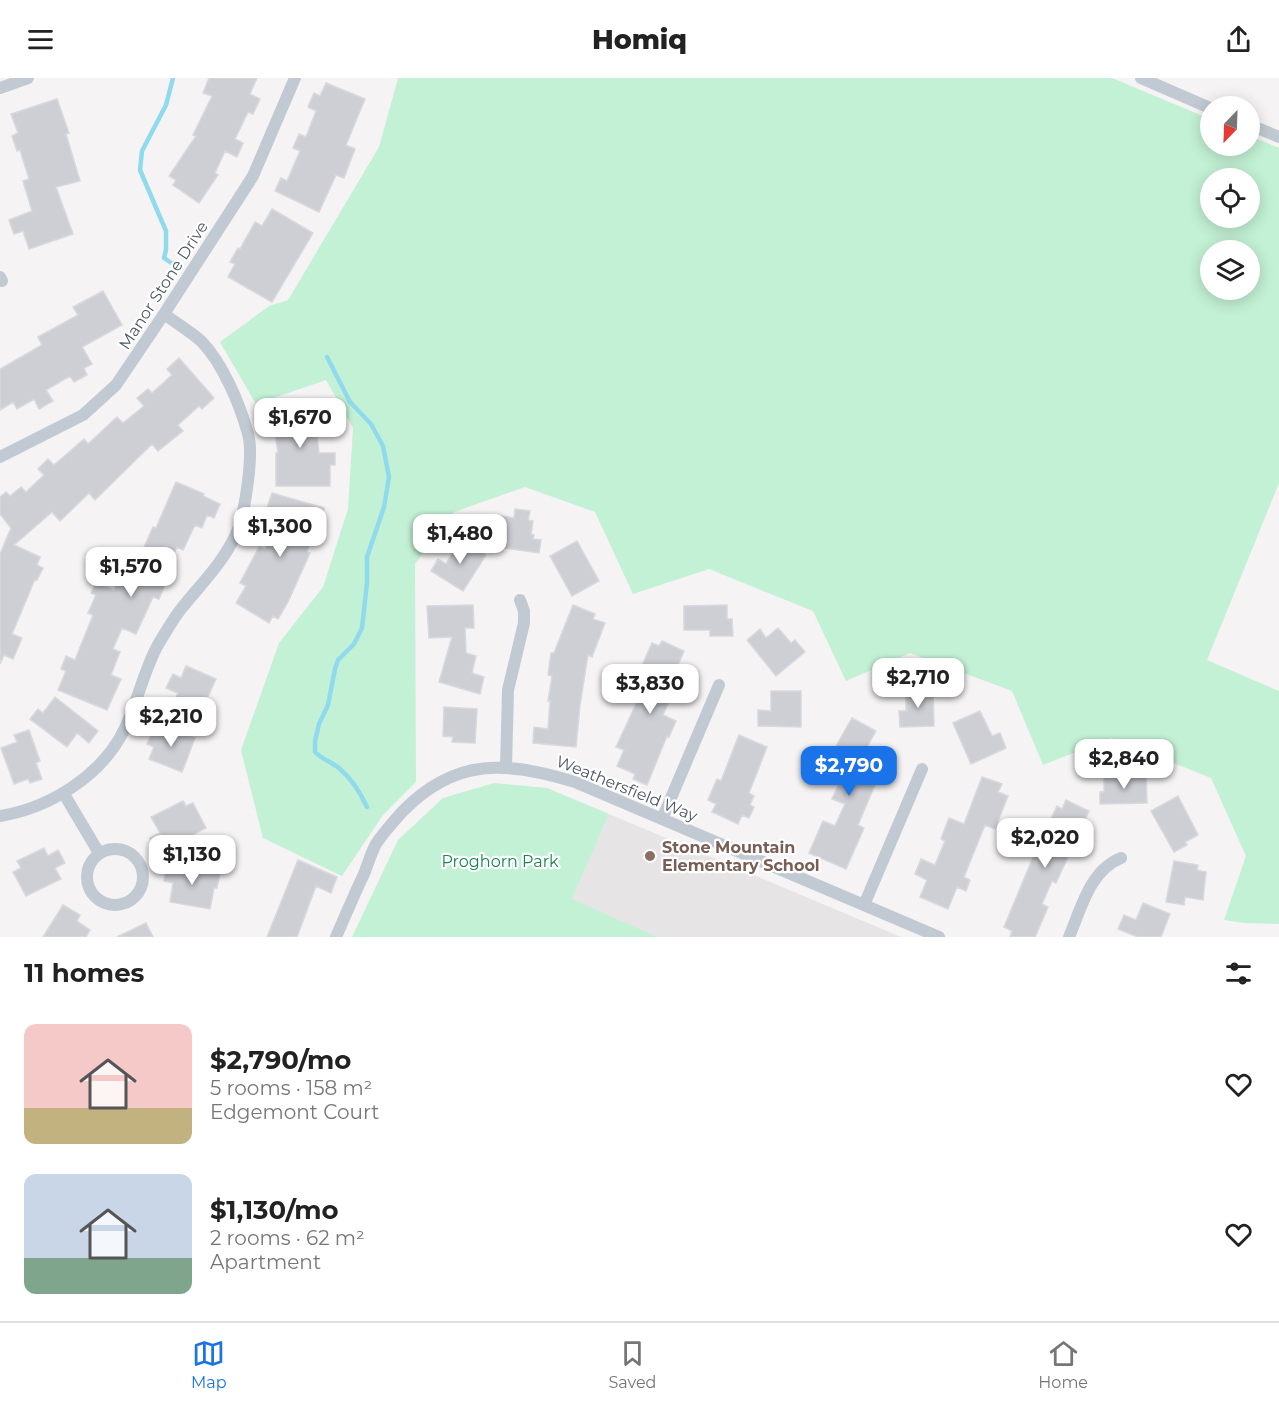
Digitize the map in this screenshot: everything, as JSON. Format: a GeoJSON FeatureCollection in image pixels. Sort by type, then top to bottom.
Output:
{"type":"FeatureCollection","features":[{"type":"Feature","properties":{"kind":"street"},"geometry":{"type":"LineString","coordinates":[[0,87],[28,78]]}},
{"type":"Feature","properties":{"kind":"street","name":"Manor Stone Drive"},"geometry":{"type":"LineString","coordinates":[[0,457],[83,415],[116,385],[253,176],[295,78]]}},
{"type":"Feature","properties":{"kind":"street"},"geometry":{"type":"LineString","coordinates":[[1141,78],[1200,104]]}},
{"type":"Feature","properties":{"kind":"street"},"geometry":{"type":"LineString","coordinates":[[1260,129],[1279,137]]}},
{"type":"Feature","properties":{"kind":"street"},"geometry":{"type":"LineString","coordinates":[[0,816],[21,812],[64,794],[102,762],[124,730],[157,646],[180,610],[213,571],[237,532],[248,490],[249,435],[227,380],[201,341],[164,314]]}},
{"type":"Feature","properties":{"kind":"street"},"geometry":{"type":"LineString","coordinates":[[506,768],[508,690],[524,623],[524,611],[520,600]]}},
{"type":"Feature","properties":{"kind":"street"},"geometry":{"type":"LineString","coordinates":[[662,819],[719,685]]}},
{"type":"Feature","properties":{"kind":"street","name":"Weathersfield Way"},"geometry":{"type":"LineString","coordinates":[[336,937],[376,845],[392,824],[429,788],[448,778],[492,767],[548,774],[575,782],[939,937]]}},
{"type":"Feature","properties":{"kind":"street"},"geometry":{"type":"LineString","coordinates":[[864,905],[922,770]]}},
{"type":"Feature","properties":{"kind":"street"},"geometry":{"type":"LineString","coordinates":[[64,794],[99,854]]}},
{"type":"Feature","properties":{"kind":"street"},"geometry":{"type":"LineString","coordinates":[[115,849],[135,856],[143,875],[142,885],[138,894],[127,903],[113,906],[104,903],[90,891],[86,872],[90,862],[99,854],[104,850],[115,849]]}},
{"type":"Feature","properties":{"kind":"street"},"geometry":{"type":"LineString","coordinates":[[1069,937],[1091,885],[1106,866],[1121,858]]}},
{"type":"Feature","properties":{"kind":"shaded area","name":"Stone Mountain Elementary School"},"geometry":{"type":"Polygon","coordinates":[[[609,814],[901,937],[555,937],[609,814]]]}},
{"type":"Feature","properties":{"kind":"green space"},"geometry":{"type":"Polygon","coordinates":[[[398,78],[1112,78],[1200,115],[1200,156],[1260,156],[1260,140],[1279,148],[1279,483],[1207,660],[1279,691],[1279,924],[1224,920],[1246,856],[1211,778],[1111,738],[1043,765],[1012,691],[910,653],[846,681],[813,611],[709,569],[633,594],[595,512],[525,487],[454,512],[415,564],[416,782],[383,815],[342,876],[263,838],[241,750],[279,643],[323,587],[348,509],[353,428],[326,380],[256,404],[220,342],[269,306],[288,300],[379,147],[398,78]]]}},
{"type":"Feature","properties":{"kind":"green space","name":"Proghorn Park"},"geometry":{"type":"Polygon","coordinates":[[[494,783],[547,788],[609,814],[572,899],[657,937],[352,937],[398,840],[443,798],[494,783]]]}},
{"type":"Feature","properties":{"kind":"building"},"geometry":{"type":"Polygon","coordinates":[[[209,78],[257,78],[250,94],[260,99],[253,114],[248,112],[235,139],[243,143],[237,157],[225,151],[215,173],[218,175],[199,203],[173,185],[176,180],[169,176],[196,136],[193,135],[212,96],[203,93],[209,78]]]}},
{"type":"Feature","properties":{"kind":"building"},"geometry":{"type":"Polygon","coordinates":[[[326,83],[365,99],[346,145],[355,149],[344,178],[336,175],[319,212],[275,191],[281,178],[287,181],[300,151],[293,148],[299,134],[306,137],[316,111],[308,107],[314,93],[320,96],[326,83]]]}},
{"type":"Feature","properties":{"kind":"building"},"geometry":{"type":"Polygon","coordinates":[[[57,99],[69,133],[66,134],[80,181],[56,187],[73,234],[29,249],[23,231],[14,234],[9,220],[32,211],[23,181],[29,179],[20,150],[17,151],[12,136],[18,133],[11,114],[57,99]]]}},
{"type":"Feature","properties":{"kind":"building"},"geometry":{"type":"Polygon","coordinates":[[[272,209],[313,233],[272,302],[228,277],[235,264],[230,262],[238,248],[240,249],[255,222],[262,226],[272,209]]]}},
{"type":"Feature","properties":{"kind":"building"},"geometry":{"type":"Polygon","coordinates":[[[103,291],[122,325],[82,347],[92,364],[84,368],[87,375],[74,382],[70,376],[46,390],[53,401],[39,409],[34,399],[17,409],[13,402],[0,410],[0,369],[42,345],[38,337],[78,315],[73,307],[103,291]]]}},
{"type":"Feature","properties":{"kind":"building"},"geometry":{"type":"Polygon","coordinates":[[[179,358],[214,398],[202,409],[199,406],[178,425],[183,431],[158,451],[152,444],[95,500],[89,493],[60,521],[52,512],[14,545],[40,557],[37,565],[43,568],[37,580],[35,579],[12,634],[22,638],[13,659],[4,655],[0,664],[0,554],[11,528],[0,514],[0,497],[6,492],[10,496],[21,487],[26,492],[44,475],[38,469],[48,459],[54,465],[84,439],[88,444],[117,417],[123,423],[144,406],[137,398],[148,389],[152,393],[172,375],[167,369],[179,358]]]}},
{"type":"Feature","properties":{"kind":"building"},"geometry":{"type":"Polygon","coordinates":[[[320,405],[322,417],[315,418],[319,453],[335,453],[335,465],[330,465],[330,486],[276,486],[276,453],[278,453],[272,411],[320,405]]]}},
{"type":"Feature","properties":{"kind":"building"},"geometry":{"type":"Polygon","coordinates":[[[176,482],[220,504],[214,518],[207,515],[202,528],[195,525],[183,550],[177,547],[170,561],[167,559],[157,584],[164,587],[159,599],[153,597],[136,634],[122,628],[113,649],[120,652],[111,675],[121,679],[107,710],[58,690],[66,671],[61,669],[66,656],[75,660],[93,615],[88,613],[96,595],[91,593],[96,582],[114,590],[129,552],[140,556],[153,527],[156,528],[176,482]]]}},
{"type":"Feature","properties":{"kind":"building"},"geometry":{"type":"Polygon","coordinates":[[[272,493],[324,508],[318,528],[314,527],[307,552],[310,553],[288,602],[278,619],[273,616],[269,623],[236,603],[246,586],[240,583],[259,547],[265,549],[272,533],[279,511],[267,508],[272,493]]]}},
{"type":"Feature","properties":{"kind":"building"},"geometry":{"type":"Polygon","coordinates":[[[515,509],[530,511],[528,520],[533,521],[531,534],[534,535],[533,539],[541,540],[539,553],[492,546],[496,515],[514,518],[515,509]]]}},
{"type":"Feature","properties":{"kind":"building"},"geometry":{"type":"Polygon","coordinates":[[[461,539],[486,555],[463,591],[431,571],[438,559],[446,564],[461,539]]]}},
{"type":"Feature","properties":{"kind":"building"},"geometry":{"type":"Polygon","coordinates":[[[577,541],[599,581],[572,596],[550,556],[577,541]]]}},
{"type":"Feature","properties":{"kind":"building"},"geometry":{"type":"Polygon","coordinates":[[[473,605],[474,628],[465,628],[466,653],[476,656],[472,673],[484,677],[480,694],[439,682],[452,637],[429,638],[427,606],[473,605]]]}},
{"type":"Feature","properties":{"kind":"building"},"geometry":{"type":"Polygon","coordinates":[[[573,605],[595,614],[593,619],[605,623],[592,657],[588,655],[576,747],[533,743],[534,727],[548,729],[550,701],[548,701],[552,676],[548,675],[551,653],[554,653],[573,605]]]}},
{"type":"Feature","properties":{"kind":"building"},"geometry":{"type":"Polygon","coordinates":[[[727,605],[727,619],[732,619],[733,636],[710,636],[710,630],[684,630],[684,606],[727,605]]]}},
{"type":"Feature","properties":{"kind":"building"},"geometry":{"type":"Polygon","coordinates":[[[778,628],[791,643],[795,640],[805,652],[776,676],[747,640],[760,629],[766,638],[778,628]]]}},
{"type":"Feature","properties":{"kind":"building"},"geometry":{"type":"Polygon","coordinates":[[[662,641],[684,651],[664,696],[670,699],[663,715],[676,721],[669,737],[667,736],[647,785],[633,779],[635,774],[617,766],[624,750],[616,747],[650,674],[640,670],[652,643],[659,646],[662,641]]]}},
{"type":"Feature","properties":{"kind":"building"},"geometry":{"type":"Polygon","coordinates":[[[186,666],[216,679],[201,712],[175,700],[178,693],[166,688],[173,674],[181,678],[186,666]]]}},
{"type":"Feature","properties":{"kind":"building"},"geometry":{"type":"Polygon","coordinates":[[[933,689],[934,726],[900,727],[899,711],[906,711],[906,690],[933,689]]]}},
{"type":"Feature","properties":{"kind":"building"},"geometry":{"type":"Polygon","coordinates":[[[771,691],[801,691],[801,727],[758,726],[758,710],[771,711],[771,691]]]}},
{"type":"Feature","properties":{"kind":"building"},"geometry":{"type":"Polygon","coordinates":[[[55,697],[98,731],[89,743],[77,733],[67,747],[30,719],[38,709],[43,713],[55,697]]]}},
{"type":"Feature","properties":{"kind":"building"},"geometry":{"type":"Polygon","coordinates":[[[444,707],[477,709],[475,743],[452,742],[453,737],[443,736],[444,707]]]}},
{"type":"Feature","properties":{"kind":"building"},"geometry":{"type":"Polygon","coordinates":[[[980,711],[992,736],[1000,733],[1006,748],[971,764],[953,723],[980,711]]]}},
{"type":"Feature","properties":{"kind":"building"},"geometry":{"type":"Polygon","coordinates":[[[852,718],[876,731],[867,747],[881,755],[869,776],[877,780],[858,825],[864,828],[846,869],[809,853],[823,821],[835,826],[845,804],[832,799],[851,757],[835,748],[852,718]]]}},
{"type":"Feature","properties":{"kind":"building"},"geometry":{"type":"Polygon","coordinates":[[[164,726],[195,738],[182,772],[149,759],[154,747],[147,744],[153,730],[161,733],[164,726]]]}},
{"type":"Feature","properties":{"kind":"building"},"geometry":{"type":"Polygon","coordinates":[[[29,730],[40,761],[36,763],[42,779],[30,783],[28,779],[14,784],[1,748],[17,742],[14,735],[29,730]]]}},
{"type":"Feature","properties":{"kind":"building"},"geometry":{"type":"Polygon","coordinates":[[[739,735],[767,747],[749,793],[754,796],[750,805],[754,807],[749,818],[742,815],[738,824],[712,812],[716,804],[708,800],[717,779],[721,781],[739,735]]]}},
{"type":"Feature","properties":{"kind":"building"},"geometry":{"type":"Polygon","coordinates":[[[1146,776],[1147,803],[1100,804],[1100,792],[1104,792],[1104,777],[1146,776]]]}},
{"type":"Feature","properties":{"kind":"building"},"geometry":{"type":"Polygon","coordinates":[[[982,777],[1002,784],[998,792],[1008,796],[995,829],[985,825],[964,877],[970,880],[966,891],[957,887],[948,909],[920,897],[927,880],[915,874],[921,859],[935,865],[945,841],[941,839],[949,818],[964,824],[982,777]]]}},
{"type":"Feature","properties":{"kind":"building"},"geometry":{"type":"Polygon","coordinates":[[[1178,796],[1198,835],[1185,842],[1187,845],[1174,852],[1151,811],[1178,796]]]}},
{"type":"Feature","properties":{"kind":"building"},"geometry":{"type":"Polygon","coordinates":[[[1066,800],[1089,811],[1056,883],[1052,881],[1042,904],[1048,907],[1035,937],[1010,937],[1012,931],[1004,927],[1042,836],[1037,834],[1042,822],[1048,825],[1057,806],[1062,809],[1066,800]]]}},
{"type":"Feature","properties":{"kind":"building"},"geometry":{"type":"Polygon","coordinates":[[[183,801],[186,806],[193,803],[206,828],[157,853],[150,838],[160,833],[151,817],[183,801]]]}},
{"type":"Feature","properties":{"kind":"building"},"geometry":{"type":"Polygon","coordinates":[[[44,848],[48,856],[58,850],[65,863],[55,868],[61,879],[26,896],[13,872],[21,868],[17,861],[44,848]]]}},
{"type":"Feature","properties":{"kind":"building"},"geometry":{"type":"Polygon","coordinates":[[[298,860],[337,877],[331,893],[316,886],[297,937],[267,937],[298,860]]]}},
{"type":"Feature","properties":{"kind":"building"},"geometry":{"type":"Polygon","coordinates":[[[1174,861],[1198,865],[1197,870],[1206,872],[1203,900],[1185,897],[1184,905],[1166,902],[1174,861]]]}},
{"type":"Feature","properties":{"kind":"building"},"geometry":{"type":"Polygon","coordinates":[[[167,864],[220,873],[210,909],[170,902],[173,883],[164,881],[167,864]]]}},
{"type":"Feature","properties":{"kind":"building"},"geometry":{"type":"Polygon","coordinates":[[[1143,903],[1170,914],[1161,937],[1138,937],[1118,929],[1124,915],[1136,920],[1143,903]]]}},
{"type":"Feature","properties":{"kind":"building"},"geometry":{"type":"Polygon","coordinates":[[[63,905],[80,915],[77,921],[90,930],[86,937],[43,937],[63,905]]]}},
{"type":"Feature","properties":{"kind":"building"},"geometry":{"type":"Polygon","coordinates":[[[146,923],[153,937],[117,937],[146,923]]]}},
{"type":"Feature","properties":{"kind":"waterway"},"geometry":{"type":"LineString","coordinates":[[173,78],[166,105],[142,151],[140,170],[166,231],[164,258],[179,268]]}},
{"type":"Feature","properties":{"kind":"waterway"},"geometry":{"type":"LineString","coordinates":[[327,357],[350,402],[371,424],[383,446],[389,477],[384,507],[367,557],[367,583],[362,628],[354,644],[338,660],[328,705],[319,724],[315,741],[315,752],[348,777],[367,807]]}},
{"type":"Feature","properties":{"kind":"place","name":"Stone Mountain Elementary School"},"geometry":{"type":"Point","coordinates":[650,856]}}]}
